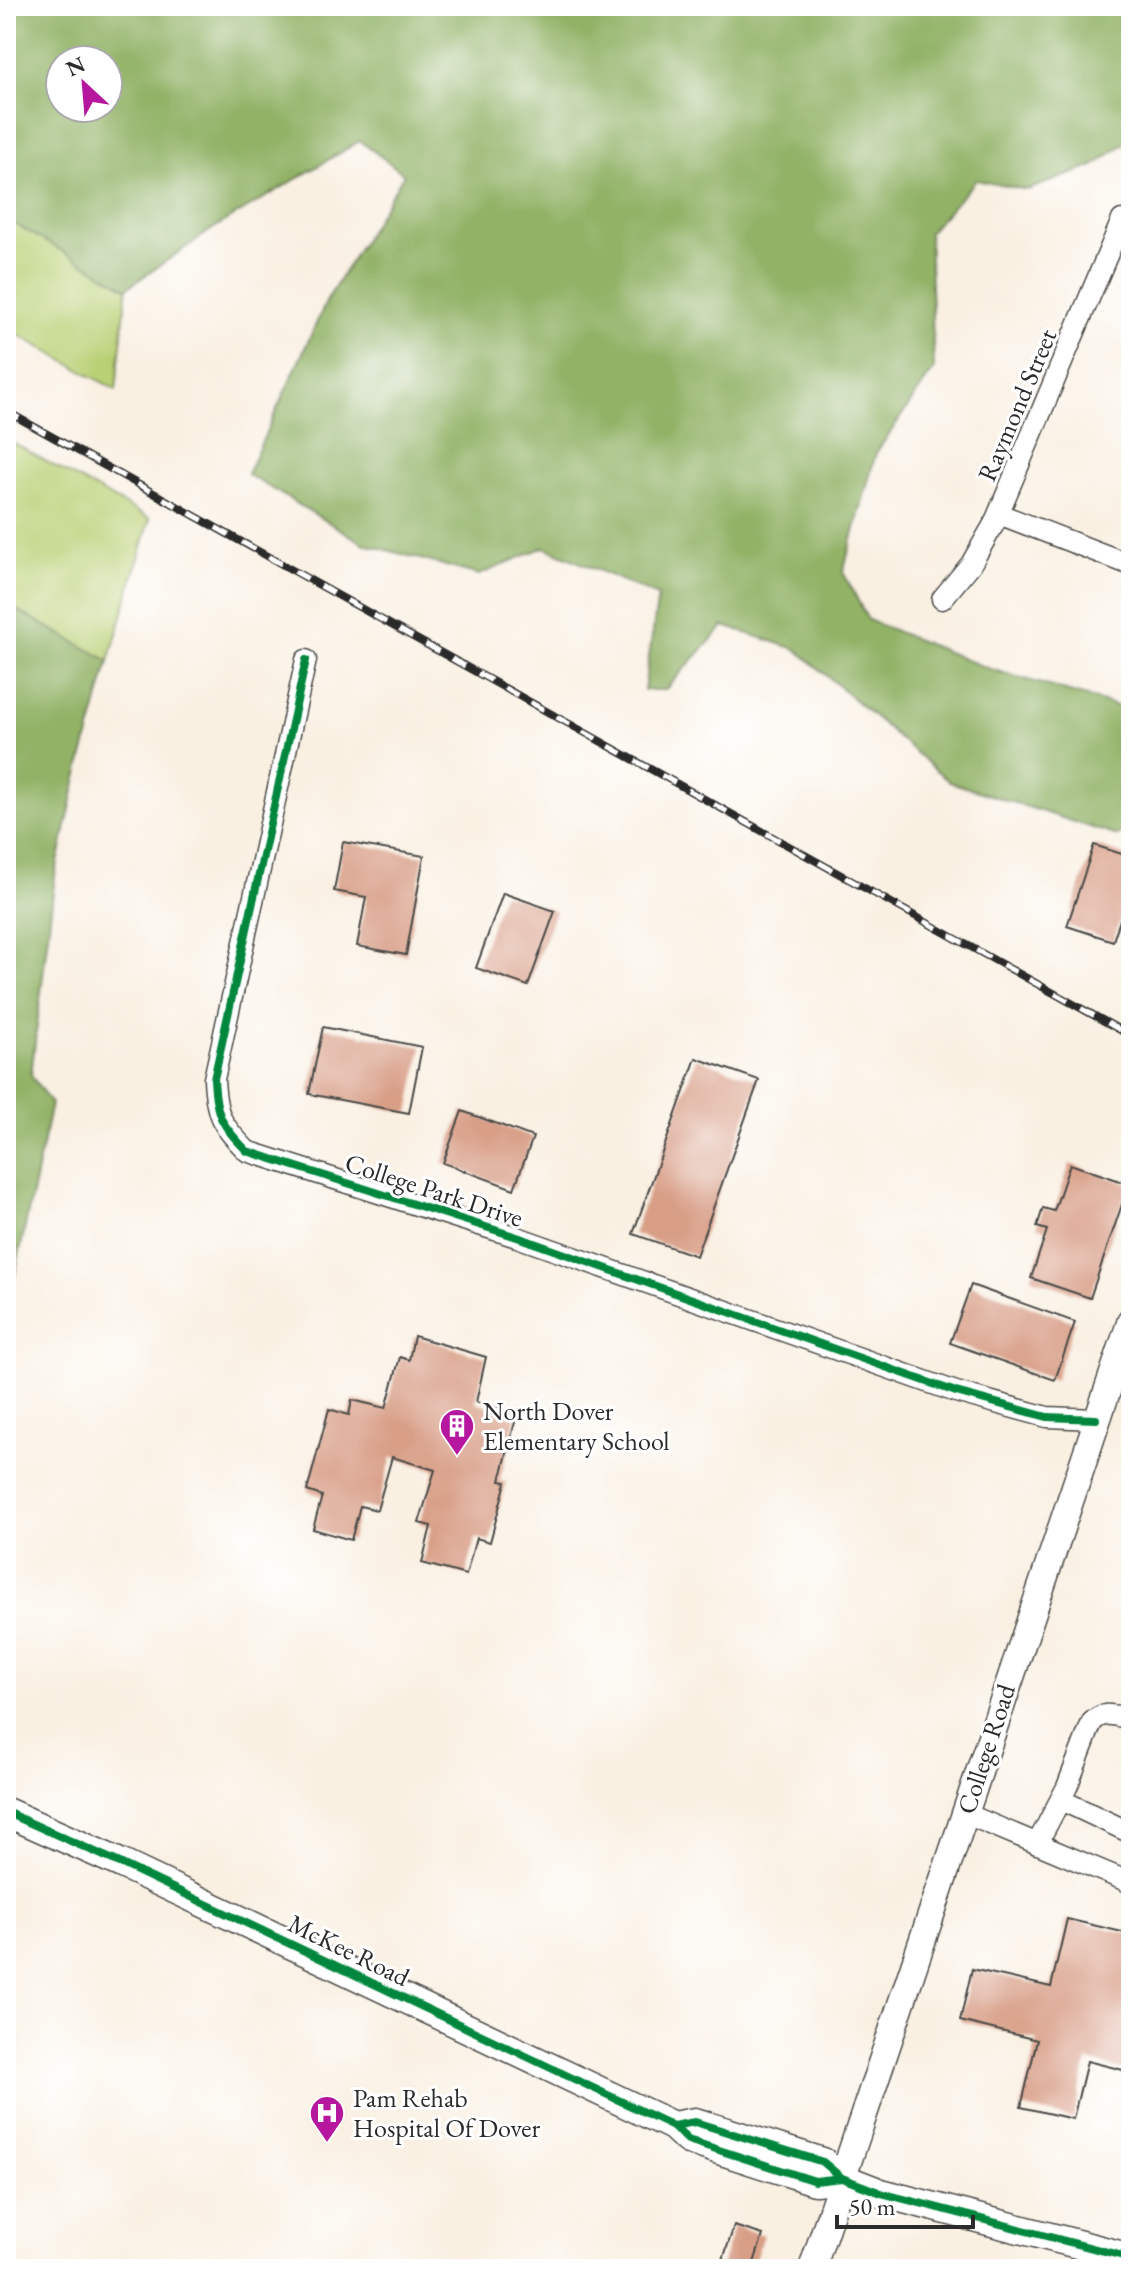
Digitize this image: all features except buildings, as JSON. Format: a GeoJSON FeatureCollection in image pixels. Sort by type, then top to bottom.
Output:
{"type":"FeatureCollection","features":[{"type":"Feature","properties":{"kind":"main road","name":"McKee Road"},"geometry":{"type":"LineString","coordinates":[[6,1812],[673,2126],[695,2122],[714,2127],[823,2162],[842,2178],[896,2197],[1131,2258]]}},
{"type":"Feature","properties":{"kind":"street","name":"Raymond Street"},"geometry":{"type":"LineString","coordinates":[[942,599],[971,564],[999,514],[1126,222]]}},
{"type":"Feature","properties":{"kind":"street"},"geometry":{"type":"LineString","coordinates":[[999,514],[1131,565]]}},
{"type":"Feature","properties":{"kind":"street","name":"College Park Drive"},"geometry":{"type":"LineString","coordinates":[[306,660],[214,1079],[216,1107],[226,1129],[247,1151],[517,1237],[956,1392],[1047,1417],[1096,1419]]}},
{"type":"Feature","properties":{"kind":"street","name":"College Road"},"geometry":{"type":"LineString","coordinates":[[812,2269],[1131,1320]]}},
{"type":"Feature","properties":{"kind":"street"},"geometry":{"type":"LineString","coordinates":[[1037,1844],[1061,1800],[1092,1722],[1099,1715],[1107,1713],[1131,1718]]}},
{"type":"Feature","properties":{"kind":"street"},"geometry":{"type":"LineString","coordinates":[[1061,1800],[1131,1833]]}},
{"type":"Feature","properties":{"kind":"street"},"geometry":{"type":"LineString","coordinates":[[964,1813],[1131,1883]]}},
{"type":"Feature","properties":{"kind":"green space"},"geometry":{"type":"Polygon","coordinates":[[[6,6],[44,44],[44,124],[55,124],[22,227],[127,288],[116,390],[6,328],[6,6]]]}},
{"type":"Feature","properties":{"kind":"green space"},"geometry":{"type":"Polygon","coordinates":[[[6,6],[1131,6],[1131,138],[1094,166],[1027,190],[976,180],[929,232],[934,369],[876,453],[843,572],[868,620],[987,668],[1131,710],[1131,818],[1118,836],[950,782],[796,649],[724,626],[665,690],[644,690],[658,596],[544,547],[479,575],[365,544],[247,474],[327,300],[404,174],[360,141],[214,228],[127,288],[6,219],[6,6]]]}},
{"type":"Feature","properties":{"kind":"green space"},"geometry":{"type":"Polygon","coordinates":[[[6,439],[150,519],[109,661],[6,604],[6,439]]]}},
{"type":"Feature","properties":{"kind":"green space"},"geometry":{"type":"Polygon","coordinates":[[[6,604],[109,661],[76,782],[55,876],[31,1075],[51,1104],[6,1317],[6,604]]]}},
{"type":"Feature","properties":{"kind":"railway"},"geometry":{"type":"LineString","coordinates":[[6,411],[1131,1036]]}},
{"type":"Feature","properties":{"kind":"cycle path"},"geometry":{"type":"LineString","coordinates":[[306,660],[214,1079],[218,1111],[231,1134],[247,1151],[517,1237],[956,1392],[1047,1417],[1096,1419]]}},
{"type":"Feature","properties":{"kind":"cycle path"},"geometry":{"type":"LineString","coordinates":[[6,1812],[673,2126],[688,2140],[815,2181],[842,2178]]}},
{"type":"Feature","properties":{"kind":"cycle path"},"geometry":{"type":"LineString","coordinates":[[673,2126],[695,2122],[823,2162],[842,2178],[881,2193],[1131,2258]]}},
{"type":"Feature","properties":{"kind":"place","name":"North Dover Elementary School"},"geometry":{"type":"Point","coordinates":[457,1457]}},
{"type":"Feature","properties":{"kind":"place","name":"Pam Rehab Hospital Of Dover"},"geometry":{"type":"Point","coordinates":[327,2144]}}]}
